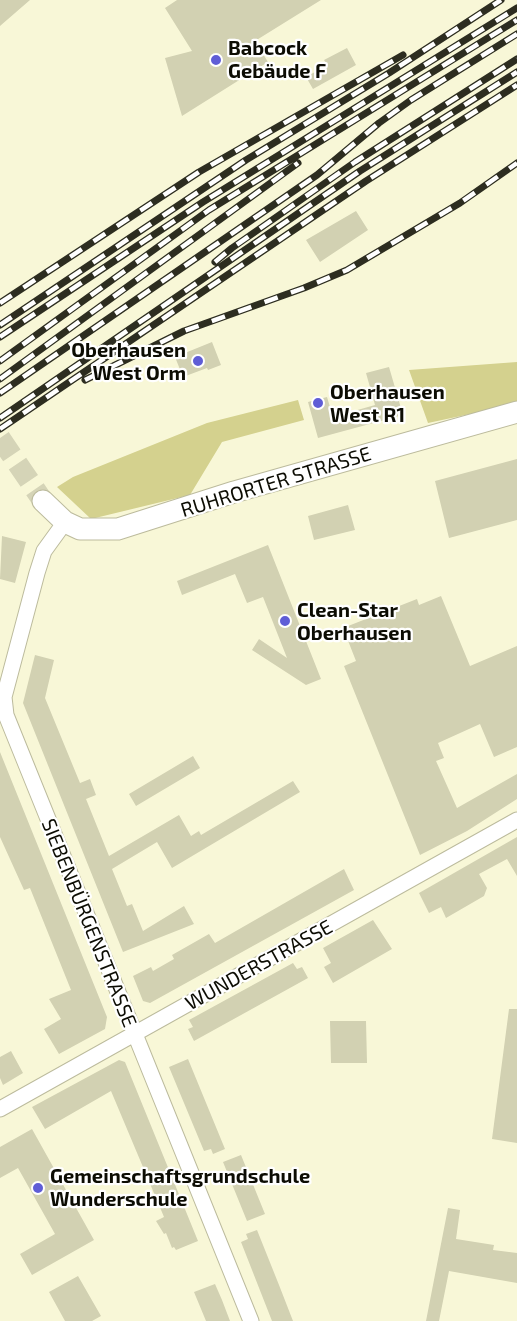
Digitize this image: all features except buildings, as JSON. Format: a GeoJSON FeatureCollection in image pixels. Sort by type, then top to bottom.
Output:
{"type":"FeatureCollection","features":[{"type":"Feature","properties":{"kind":"main road","name":"RUHRORTER STRASSE"},"geometry":{"type":"LineString","coordinates":[[43,501],[65,522],[80,529],[97,531],[134,526],[234,492],[517,412]]}},
{"type":"Feature","properties":{"kind":"street","name":"SIEBENBÜRGENSTRASSE"},"geometry":{"type":"LineString","coordinates":[[65,522],[44,551],[36,573],[5,677],[6,716],[251,1321]]}},
{"type":"Feature","properties":{"kind":"street","name":"WUNDERSTRASSE"},"geometry":{"type":"LineString","coordinates":[[0,1109],[517,820]]}},
{"type":"Feature","properties":{"kind":"shaded area"},"geometry":{"type":"Polygon","coordinates":[[[517,362],[517,404],[428,423],[409,370],[517,362]]]}},
{"type":"Feature","properties":{"kind":"shaded area"},"geometry":{"type":"Polygon","coordinates":[[[298,400],[304,420],[222,442],[190,495],[91,519],[57,487],[73,477],[207,423],[298,400]]]}},
{"type":"Feature","properties":{"kind":"tunnel"},"geometry":{"type":"LineString","coordinates":[[0,438],[43,501]]}},
{"type":"Feature","properties":{"kind":"railway"},"geometry":{"type":"LineString","coordinates":[[0,325],[246,160],[389,73],[501,0]]}},
{"type":"Feature","properties":{"kind":"railway"},"geometry":{"type":"LineString","coordinates":[[0,337],[203,202],[517,8]]}},
{"type":"Feature","properties":{"kind":"railway"},"geometry":{"type":"LineString","coordinates":[[0,361],[209,210],[517,20]]}},
{"type":"Feature","properties":{"kind":"railway"},"geometry":{"type":"LineString","coordinates":[[0,393],[317,175],[379,123],[411,100],[517,34]]}},
{"type":"Feature","properties":{"kind":"railway"},"geometry":{"type":"LineString","coordinates":[[0,303],[199,172],[403,55]]}},
{"type":"Feature","properties":{"kind":"railway"},"geometry":{"type":"LineString","coordinates":[[215,262],[355,162],[517,59]]}},
{"type":"Feature","properties":{"kind":"railway"},"geometry":{"type":"LineString","coordinates":[[0,418],[360,171],[517,72]]}},
{"type":"Feature","properties":{"kind":"railway"},"geometry":{"type":"LineString","coordinates":[[0,429],[366,181],[517,85]]}},
{"type":"Feature","properties":{"kind":"railway"},"geometry":{"type":"LineString","coordinates":[[0,379],[298,163]]}},
{"type":"Feature","properties":{"kind":"railway"},"geometry":{"type":"LineString","coordinates":[[85,380],[184,331],[347,270],[460,203],[517,163]]}},
{"type":"Feature","properties":{"kind":"place","name":"Babcock Gebäude F"},"geometry":{"type":"Point","coordinates":[216,60]}},
{"type":"Feature","properties":{"kind":"place","name":"Oberhausen West Orm"},"geometry":{"type":"Point","coordinates":[198,361]}},
{"type":"Feature","properties":{"kind":"place","name":"Oberhausen West R1"},"geometry":{"type":"Point","coordinates":[318,403]}},
{"type":"Feature","properties":{"kind":"place","name":"Clean-Star Oberhausen"},"geometry":{"type":"Point","coordinates":[285,621]}},
{"type":"Feature","properties":{"kind":"place","name":"Gemeinschaftsgrundschule Wunderschule"},"geometry":{"type":"Point","coordinates":[38,1188]}}]}
